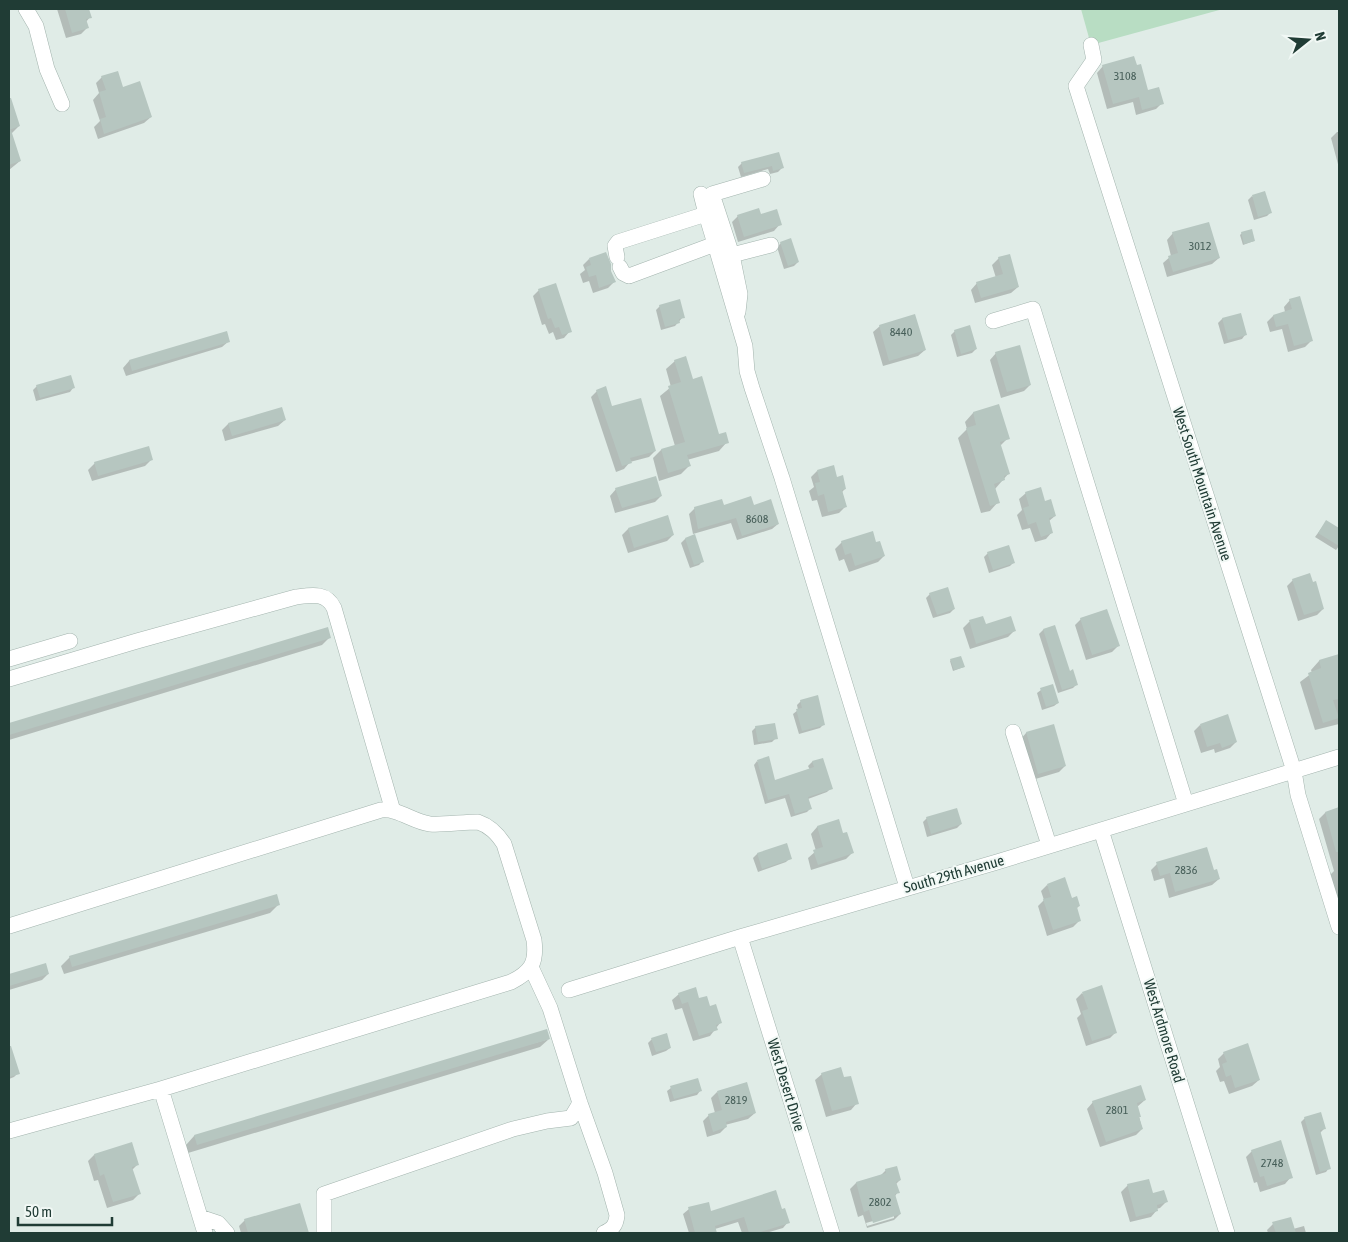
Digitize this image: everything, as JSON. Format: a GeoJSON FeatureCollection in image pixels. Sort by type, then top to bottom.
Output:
{"type":"FeatureCollection","features":[{"type":"Feature","properties":{"kind":"street"},"geometry":{"type":"LineString","coordinates":[[26,9],[36,26],[47,69],[62,104]]}},
{"type":"Feature","properties":{"kind":"street","name":"West South Mountain Avenue"},"geometry":{"type":"LineString","coordinates":[[1091,45],[1094,60],[1076,86],[1294,771],[1298,795],[1339,928]]}},
{"type":"Feature","properties":{"kind":"street"},"geometry":{"type":"LineString","coordinates":[[738,318],[740,294],[732,256],[712,194],[763,179]]}},
{"type":"Feature","properties":{"kind":"street"},"geometry":{"type":"LineString","coordinates":[[702,194],[706,214],[738,318],[745,346],[747,371],[752,388],[782,478],[907,888]]}},
{"type":"Feature","properties":{"kind":"street"},"geometry":{"type":"LineString","coordinates":[[706,214],[618,242],[615,246],[619,262],[623,273],[629,276],[715,244]]}},
{"type":"Feature","properties":{"kind":"street"},"geometry":{"type":"LineString","coordinates":[[732,256],[771,245]]}},
{"type":"Feature","properties":{"kind":"street"},"geometry":{"type":"LineString","coordinates":[[992,321],[1033,309],[1186,804]]}},
{"type":"Feature","properties":{"kind":"street"},"geometry":{"type":"LineString","coordinates":[[9,679],[296,597],[324,596],[331,602],[334,608],[393,811]]}},
{"type":"Feature","properties":{"kind":"street"},"geometry":{"type":"LineString","coordinates":[[9,659],[70,641]]}},
{"type":"Feature","properties":{"kind":"street"},"geometry":{"type":"LineString","coordinates":[[1013,732],[1049,845]]}},
{"type":"Feature","properties":{"kind":"street","name":"South 29th Avenue"},"geometry":{"type":"LineString","coordinates":[[569,990],[1339,757]]}},
{"type":"Feature","properties":{"kind":"street"},"geometry":{"type":"LineString","coordinates":[[9,926],[381,810],[393,811],[416,822],[431,824],[478,822],[485,824],[498,835],[504,844],[534,940],[536,955],[531,967],[522,976],[510,982],[161,1089],[9,1130]]}},
{"type":"Feature","properties":{"kind":"street","name":"West Ardmore Road"},"geometry":{"type":"LineString","coordinates":[[1101,830],[1227,1233]]}},
{"type":"Feature","properties":{"kind":"street","name":"West Desert Drive"},"geometry":{"type":"LineString","coordinates":[[740,937],[832,1233]]}},
{"type":"Feature","properties":{"kind":"street"},"geometry":{"type":"LineString","coordinates":[[531,967],[550,1008],[580,1103],[605,1173],[617,1216],[613,1228],[604,1233]]}},
{"type":"Feature","properties":{"kind":"street"},"geometry":{"type":"LineString","coordinates":[[161,1089],[205,1233]]}},
{"type":"Feature","properties":{"kind":"street"},"geometry":{"type":"LineString","coordinates":[[324,1233],[324,1194],[513,1129],[546,1121],[571,1118],[580,1103]]}},
{"type":"Feature","properties":{"kind":"street"},"geometry":{"type":"LineString","coordinates":[[200,1217],[218,1223],[227,1233]]}},
{"type":"Feature","properties":{"kind":"green space"},"geometry":{"type":"Polygon","coordinates":[[[1081,9],[1223,9],[1091,45],[1081,9]]]}},
{"type":"Feature","properties":{"kind":"building"},"geometry":{"type":"Polygon","coordinates":[[[65,9],[89,9],[92,18],[86,19],[89,28],[72,33],[65,9]]]}},
{"type":"Feature","properties":{"kind":"building"},"geometry":{"type":"Polygon","coordinates":[[[1134,56],[1137,65],[1141,64],[1148,90],[1159,87],[1164,104],[1142,110],[1139,97],[1113,104],[1102,65],[1134,56]]]}},
{"type":"Feature","properties":{"kind":"building"},"geometry":{"type":"Polygon","coordinates":[[[118,71],[123,87],[140,81],[152,117],[104,134],[100,119],[106,117],[99,92],[106,90],[101,76],[118,71]]]}},
{"type":"Feature","properties":{"kind":"building"},"geometry":{"type":"Polygon","coordinates":[[[9,98],[11,98],[20,126],[9,130],[9,98]]]}},
{"type":"Feature","properties":{"kind":"building"},"geometry":{"type":"Polygon","coordinates":[[[9,130],[11,130],[21,161],[9,165],[9,130]]]}},
{"type":"Feature","properties":{"kind":"building"},"geometry":{"type":"Polygon","coordinates":[[[779,152],[784,168],[773,171],[772,166],[744,173],[741,162],[779,152]]]}},
{"type":"Feature","properties":{"kind":"building"},"geometry":{"type":"Polygon","coordinates":[[[1265,191],[1272,213],[1258,217],[1252,195],[1265,191]]]}},
{"type":"Feature","properties":{"kind":"building"},"geometry":{"type":"Polygon","coordinates":[[[759,208],[761,214],[777,209],[782,225],[744,237],[737,215],[759,208]]]}},
{"type":"Feature","properties":{"kind":"building"},"geometry":{"type":"Polygon","coordinates":[[[1209,222],[1220,258],[1173,272],[1168,256],[1178,253],[1172,232],[1209,222]]]}},
{"type":"Feature","properties":{"kind":"building"},"geometry":{"type":"Polygon","coordinates":[[[1252,229],[1255,241],[1244,244],[1241,232],[1252,229]]]}},
{"type":"Feature","properties":{"kind":"building"},"geometry":{"type":"Polygon","coordinates":[[[791,238],[799,262],[788,266],[780,242],[791,238]]]}},
{"type":"Feature","properties":{"kind":"building"},"geometry":{"type":"Polygon","coordinates":[[[606,252],[616,282],[599,288],[596,275],[589,277],[586,267],[591,265],[589,258],[606,252]]]}},
{"type":"Feature","properties":{"kind":"building"},"geometry":{"type":"Polygon","coordinates":[[[1010,254],[1019,287],[981,298],[976,282],[1003,274],[998,257],[1010,254]]]}},
{"type":"Feature","properties":{"kind":"building"},"geometry":{"type":"Polygon","coordinates":[[[556,283],[572,332],[562,335],[559,327],[555,328],[551,318],[548,319],[538,289],[556,283]]]}},
{"type":"Feature","properties":{"kind":"building"},"geometry":{"type":"Polygon","coordinates":[[[1300,296],[1313,341],[1294,346],[1288,324],[1276,327],[1273,315],[1292,309],[1289,299],[1300,296]]]}},
{"type":"Feature","properties":{"kind":"building"},"geometry":{"type":"Polygon","coordinates":[[[680,299],[685,318],[679,319],[680,323],[665,327],[659,305],[680,299]]]}},
{"type":"Feature","properties":{"kind":"building"},"geometry":{"type":"Polygon","coordinates":[[[1241,313],[1247,335],[1228,340],[1222,318],[1241,313]]]}},
{"type":"Feature","properties":{"kind":"building"},"geometry":{"type":"Polygon","coordinates":[[[915,314],[926,350],[889,361],[879,325],[915,314]]]}},
{"type":"Feature","properties":{"kind":"building"},"geometry":{"type":"Polygon","coordinates":[[[970,325],[977,349],[961,354],[954,330],[970,325]]]}},
{"type":"Feature","properties":{"kind":"building"},"geometry":{"type":"Polygon","coordinates":[[[227,331],[230,342],[132,371],[129,360],[227,331]]]}},
{"type":"Feature","properties":{"kind":"building"},"geometry":{"type":"Polygon","coordinates":[[[1020,345],[1031,385],[1007,392],[995,352],[1020,345]]]}},
{"type":"Feature","properties":{"kind":"building"},"geometry":{"type":"Polygon","coordinates":[[[686,356],[693,379],[702,376],[719,434],[726,432],[729,443],[687,455],[691,466],[668,473],[661,449],[685,442],[668,386],[681,382],[674,360],[686,356]]]}},
{"type":"Feature","properties":{"kind":"building"},"geometry":{"type":"Polygon","coordinates":[[[71,375],[75,388],[40,398],[36,385],[71,375]]]}},
{"type":"Feature","properties":{"kind":"building"},"geometry":{"type":"Polygon","coordinates":[[[606,386],[612,406],[641,398],[656,451],[630,458],[632,463],[622,466],[596,390],[606,386]]]}},
{"type":"Feature","properties":{"kind":"building"},"geometry":{"type":"Polygon","coordinates":[[[999,404],[1010,439],[1000,442],[1010,474],[1004,476],[1005,480],[994,484],[1000,503],[990,506],[966,428],[976,425],[973,412],[999,404]]]}},
{"type":"Feature","properties":{"kind":"building"},"geometry":{"type":"Polygon","coordinates":[[[282,407],[286,420],[232,436],[228,423],[282,407]]]}},
{"type":"Feature","properties":{"kind":"building"},"geometry":{"type":"Polygon","coordinates":[[[149,446],[153,460],[98,476],[94,462],[149,446]]]}},
{"type":"Feature","properties":{"kind":"building"},"geometry":{"type":"Polygon","coordinates":[[[834,465],[837,477],[843,475],[846,489],[842,490],[847,507],[828,512],[824,494],[818,496],[815,483],[820,482],[817,470],[834,465]]]}},
{"type":"Feature","properties":{"kind":"building"},"geometry":{"type":"Polygon","coordinates":[[[656,476],[662,496],[622,508],[615,488],[656,476]]]}},
{"type":"Feature","properties":{"kind":"building"},"geometry":{"type":"Polygon","coordinates":[[[1041,487],[1045,501],[1051,499],[1056,516],[1049,518],[1053,533],[1041,537],[1036,522],[1028,525],[1023,508],[1029,506],[1025,492],[1041,487]]]}},
{"type":"Feature","properties":{"kind":"building"},"geometry":{"type":"Polygon","coordinates":[[[751,496],[754,505],[771,499],[779,524],[742,536],[736,518],[698,529],[694,507],[722,499],[724,505],[751,496]]]}},
{"type":"Feature","properties":{"kind":"building"},"geometry":{"type":"Polygon","coordinates":[[[668,515],[674,535],[634,548],[628,528],[668,515]]]}},
{"type":"Feature","properties":{"kind":"building"},"geometry":{"type":"Polygon","coordinates":[[[1326,520],[1339,528],[1339,546],[1318,533],[1326,520]]]}},
{"type":"Feature","properties":{"kind":"building"},"geometry":{"type":"Polygon","coordinates":[[[873,531],[876,542],[880,541],[885,556],[855,566],[851,553],[845,555],[841,541],[873,531]]]}},
{"type":"Feature","properties":{"kind":"building"},"geometry":{"type":"Polygon","coordinates":[[[695,534],[704,562],[694,565],[685,538],[695,534]]]}},
{"type":"Feature","properties":{"kind":"building"},"geometry":{"type":"Polygon","coordinates":[[[1009,545],[1015,563],[993,570],[987,552],[1009,545]]]}},
{"type":"Feature","properties":{"kind":"building"},"geometry":{"type":"Polygon","coordinates":[[[1310,573],[1313,582],[1316,581],[1324,609],[1304,615],[1292,579],[1310,573]]]}},
{"type":"Feature","properties":{"kind":"building"},"geometry":{"type":"Polygon","coordinates":[[[948,587],[955,609],[937,615],[929,593],[948,587]]]}},
{"type":"Feature","properties":{"kind":"building"},"geometry":{"type":"Polygon","coordinates":[[[1107,609],[1120,646],[1092,655],[1080,618],[1107,609]]]}},
{"type":"Feature","properties":{"kind":"building"},"geometry":{"type":"Polygon","coordinates":[[[983,616],[986,624],[1011,616],[1016,631],[976,644],[969,620],[983,616]]]}},
{"type":"Feature","properties":{"kind":"building"},"geometry":{"type":"Polygon","coordinates":[[[1055,625],[1070,671],[1073,669],[1078,685],[1062,690],[1043,629],[1055,625]]]}},
{"type":"Feature","properties":{"kind":"building"},"geometry":{"type":"Polygon","coordinates":[[[328,627],[331,638],[9,735],[9,723],[328,627]]]}},
{"type":"Feature","properties":{"kind":"building"},"geometry":{"type":"Polygon","coordinates":[[[1339,654],[1339,699],[1333,700],[1339,718],[1323,723],[1308,673],[1321,668],[1319,660],[1339,654]]]}},
{"type":"Feature","properties":{"kind":"building"},"geometry":{"type":"Polygon","coordinates":[[[961,656],[965,667],[954,670],[950,659],[961,656]]]}},
{"type":"Feature","properties":{"kind":"building"},"geometry":{"type":"Polygon","coordinates":[[[1053,684],[1059,703],[1046,707],[1040,688],[1053,684]]]}},
{"type":"Feature","properties":{"kind":"building"},"geometry":{"type":"Polygon","coordinates":[[[818,695],[825,725],[802,731],[796,709],[802,708],[800,700],[818,695]]]}},
{"type":"Feature","properties":{"kind":"building"},"geometry":{"type":"Polygon","coordinates":[[[1228,714],[1237,742],[1222,748],[1220,743],[1207,747],[1200,724],[1228,714]]]}},
{"type":"Feature","properties":{"kind":"building"},"geometry":{"type":"Polygon","coordinates":[[[775,723],[778,739],[758,742],[755,726],[775,723]]]}},
{"type":"Feature","properties":{"kind":"building"},"geometry":{"type":"Polygon","coordinates":[[[1054,724],[1066,766],[1038,774],[1026,732],[1054,724]]]}},
{"type":"Feature","properties":{"kind":"building"},"geometry":{"type":"Polygon","coordinates":[[[769,756],[775,780],[814,767],[812,761],[823,758],[833,789],[808,797],[812,809],[795,814],[789,794],[768,800],[757,760],[769,756]]]}},
{"type":"Feature","properties":{"kind":"building"},"geometry":{"type":"Polygon","coordinates":[[[1339,807],[1339,852],[1336,852],[1325,812],[1339,807]]]}},
{"type":"Feature","properties":{"kind":"building"},"geometry":{"type":"Polygon","coordinates":[[[957,808],[962,824],[931,834],[926,817],[957,808]]]}},
{"type":"Feature","properties":{"kind":"building"},"geometry":{"type":"Polygon","coordinates":[[[839,819],[843,833],[847,832],[854,853],[818,865],[813,850],[823,847],[817,826],[839,819]]]}},
{"type":"Feature","properties":{"kind":"building"},"geometry":{"type":"Polygon","coordinates":[[[787,843],[792,859],[762,869],[757,853],[787,843]]]}},
{"type":"Feature","properties":{"kind":"building"},"geometry":{"type":"Polygon","coordinates":[[[1207,847],[1214,870],[1217,869],[1220,879],[1175,892],[1170,873],[1160,876],[1156,862],[1207,847]]]}},
{"type":"Feature","properties":{"kind":"building"},"geometry":{"type":"Polygon","coordinates":[[[1065,877],[1072,898],[1077,896],[1080,906],[1077,907],[1081,921],[1053,930],[1043,899],[1051,897],[1047,884],[1065,877]]]}},
{"type":"Feature","properties":{"kind":"building"},"geometry":{"type":"Polygon","coordinates":[[[277,894],[280,905],[72,967],[69,956],[277,894]]]}},
{"type":"Feature","properties":{"kind":"building"},"geometry":{"type":"Polygon","coordinates":[[[46,963],[49,974],[9,986],[9,974],[46,963]]]}},
{"type":"Feature","properties":{"kind":"building"},"geometry":{"type":"Polygon","coordinates":[[[1102,985],[1117,1033],[1092,1041],[1082,1011],[1088,1009],[1082,992],[1102,985]]]}},
{"type":"Feature","properties":{"kind":"building"},"geometry":{"type":"Polygon","coordinates":[[[696,987],[699,998],[707,996],[710,1006],[716,1004],[722,1023],[716,1025],[718,1030],[699,1036],[688,1002],[682,1004],[678,993],[696,987]]]}},
{"type":"Feature","properties":{"kind":"building"},"geometry":{"type":"Polygon","coordinates":[[[547,1029],[550,1039],[197,1145],[194,1135],[547,1029]]]}},
{"type":"Feature","properties":{"kind":"building"},"geometry":{"type":"Polygon","coordinates":[[[667,1033],[671,1048],[656,1052],[651,1038],[667,1033]]]}},
{"type":"Feature","properties":{"kind":"building"},"geometry":{"type":"Polygon","coordinates":[[[1248,1043],[1260,1080],[1235,1088],[1231,1075],[1226,1077],[1222,1064],[1227,1062],[1223,1052],[1248,1043]]]}},
{"type":"Feature","properties":{"kind":"building"},"geometry":{"type":"Polygon","coordinates":[[[9,1046],[11,1046],[20,1074],[9,1077],[9,1046]]]}},
{"type":"Feature","properties":{"kind":"building"},"geometry":{"type":"Polygon","coordinates":[[[841,1067],[844,1077],[851,1076],[859,1104],[832,1111],[821,1073],[841,1067]]]}},
{"type":"Feature","properties":{"kind":"building"},"geometry":{"type":"Polygon","coordinates":[[[698,1078],[702,1091],[674,1099],[670,1086],[698,1078]]]}},
{"type":"Feature","properties":{"kind":"building"},"geometry":{"type":"Polygon","coordinates":[[[747,1082],[756,1113],[726,1122],[727,1127],[713,1132],[708,1114],[722,1110],[717,1091],[747,1082]]]}},
{"type":"Feature","properties":{"kind":"building"},"geometry":{"type":"Polygon","coordinates":[[[1141,1085],[1146,1100],[1137,1103],[1143,1129],[1106,1142],[1092,1101],[1141,1085]]]}},
{"type":"Feature","properties":{"kind":"building"},"geometry":{"type":"Polygon","coordinates":[[[1321,1112],[1326,1129],[1320,1130],[1331,1169],[1320,1172],[1304,1117],[1321,1112]]]}},
{"type":"Feature","properties":{"kind":"building"},"geometry":{"type":"Polygon","coordinates":[[[1281,1140],[1293,1178],[1267,1186],[1264,1176],[1260,1177],[1251,1150],[1281,1140]]]}},
{"type":"Feature","properties":{"kind":"building"},"geometry":{"type":"Polygon","coordinates":[[[132,1142],[139,1165],[132,1167],[141,1194],[113,1202],[104,1174],[100,1176],[94,1154],[132,1142]]]}},
{"type":"Feature","properties":{"kind":"building"},"geometry":{"type":"Polygon","coordinates":[[[897,1166],[901,1180],[896,1182],[900,1193],[895,1194],[901,1214],[873,1223],[869,1210],[864,1212],[856,1182],[886,1173],[885,1169],[897,1166]]]}},
{"type":"Feature","properties":{"kind":"building"},"geometry":{"type":"Polygon","coordinates":[[[1149,1179],[1153,1193],[1164,1190],[1168,1202],[1157,1205],[1158,1211],[1136,1217],[1127,1184],[1149,1179]]]}},
{"type":"Feature","properties":{"kind":"building"},"geometry":{"type":"Polygon","coordinates":[[[776,1190],[782,1209],[785,1208],[790,1223],[757,1233],[749,1233],[744,1217],[715,1226],[717,1233],[695,1233],[688,1207],[709,1202],[711,1211],[776,1190]]]}},
{"type":"Feature","properties":{"kind":"building"},"geometry":{"type":"Polygon","coordinates":[[[300,1203],[309,1233],[248,1233],[244,1219],[300,1203]]]}},
{"type":"Feature","properties":{"kind":"building"},"geometry":{"type":"Polygon","coordinates":[[[1291,1217],[1296,1233],[1276,1233],[1272,1222],[1291,1217]]]}}]}
